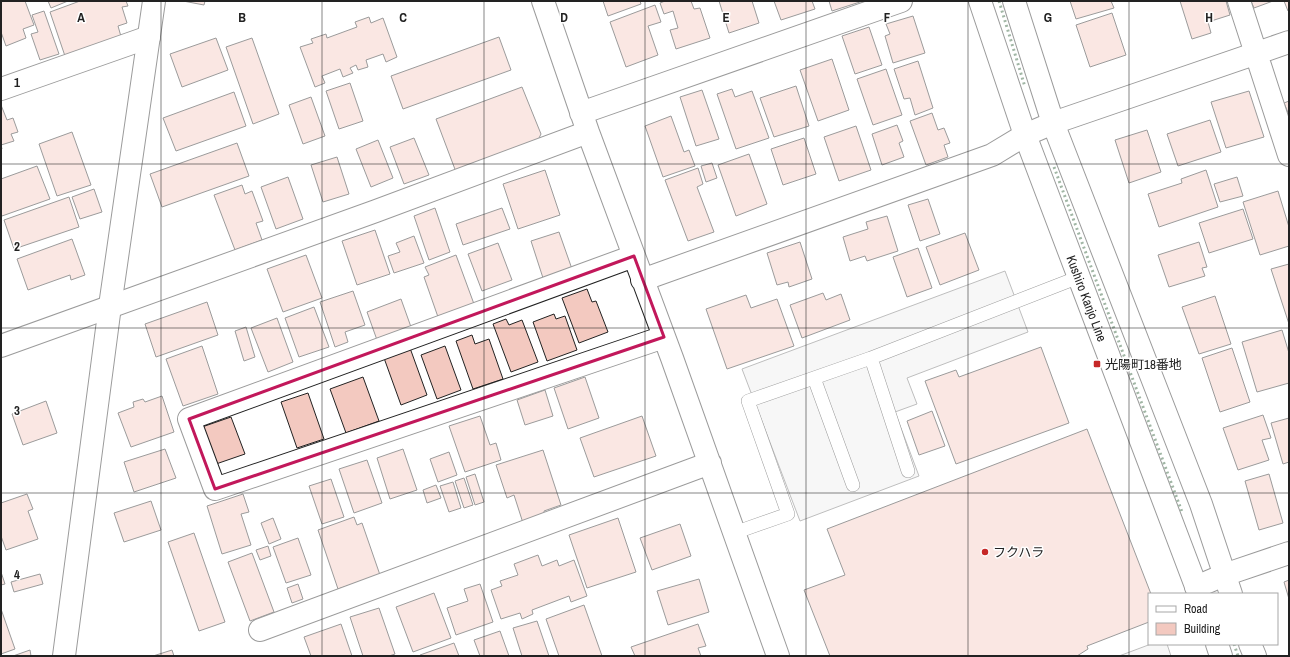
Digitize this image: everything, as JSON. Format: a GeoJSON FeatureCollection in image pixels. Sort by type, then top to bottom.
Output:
{"type":"FeatureCollection","features":[{"type":"Feature","properties":{"kind":"street"},"geometry":{"type":"LineString","coordinates":[[64,656],[110,306],[154,1]]}},
{"type":"Feature","properties":{"kind":"street"},"geometry":{"type":"LineString","coordinates":[[543,1],[642,280],[710,463],[734,533],[772,654]]}},
{"type":"Feature","properties":{"kind":"street"},"geometry":{"type":"LineString","coordinates":[[1,346],[376,212],[585,122],[901,1]]}},
{"type":"Feature","properties":{"kind":"street","name":"Kushiro Kanjo Line"},"geometry":{"type":"LineString","coordinates":[[980,1],[1025,135],[1198,591]]}},
{"type":"Feature","properties":{"kind":"street"},"geometry":{"type":"LineString","coordinates":[[1014,1],[1053,123],[1200,504],[1228,585]]}},
{"type":"Feature","properties":{"kind":"street"},"geometry":{"type":"LineString","coordinates":[[1239,1],[1289,155]]}},
{"type":"Feature","properties":{"kind":"street"},"geometry":{"type":"LineString","coordinates":[[1,89],[149,37]]}},
{"type":"Feature","properties":{"kind":"street"},"geometry":{"type":"LineString","coordinates":[[642,280],[992,155],[1025,135],[1053,123],[1289,42]]}},
{"type":"Feature","properties":{"kind":"street"},"geometry":{"type":"LineString","coordinates":[[634,256],[189,419],[215,490],[664,337]]}},
{"type":"Feature","properties":{"kind":"street"},"geometry":{"type":"LineString","coordinates":[[260,630],[710,463]]}},
{"type":"Feature","properties":{"kind":"street"},"geometry":{"type":"LineString","coordinates":[[1198,591],[1228,585],[1289,553]]}},
{"type":"Feature","properties":{"kind":"street"},"geometry":{"type":"LineString","coordinates":[[1217,645],[1221,656]]}},
{"type":"Feature","properties":{"kind":"street"},"geometry":{"type":"LineString","coordinates":[[1250,645],[1255,656]]}},
{"type":"Feature","properties":{"kind":"lane"},"geometry":{"type":"LineString","coordinates":[[734,533],[788,514],[748,401],[871,358],[1079,277]]}},
{"type":"Feature","properties":{"kind":"lane"},"geometry":{"type":"LineString","coordinates":[[871,358],[908,471]]}},
{"type":"Feature","properties":{"kind":"lane"},"geometry":{"type":"LineString","coordinates":[[814,378],[853,485]]}},
{"type":"Feature","properties":{"kind":"highlighted area"},"geometry":{"type":"Polygon","coordinates":[[[634,256],[664,337],[215,489],[189,419],[634,256]]]}},
{"type":"Feature","properties":{"kind":"shaded area"},"geometry":{"type":"Polygon","coordinates":[[[1005,271],[1028,332],[907,378],[917,404],[895,412],[919,476],[800,521],[742,369],[1005,271]]]}},
{"type":"Feature","properties":{"kind":"shaded area"},"geometry":{"type":"Polygon","coordinates":[[[1148,645],[1167,645],[1171,656],[1119,656],[1148,645]]]}},
{"type":"Feature","properties":{"kind":"building"},"geometry":{"type":"Polygon","coordinates":[[[1,1],[25,1],[34,25],[23,29],[26,38],[6,46],[1,32],[1,1]]]}},
{"type":"Feature","properties":{"kind":"building"},"geometry":{"type":"Polygon","coordinates":[[[48,1],[68,1],[51,8],[48,1]]]}},
{"type":"Feature","properties":{"kind":"building"},"geometry":{"type":"Polygon","coordinates":[[[80,1],[126,1],[128,6],[122,7],[127,23],[118,26],[122,40],[66,59],[50,12],[80,1]]]}},
{"type":"Feature","properties":{"kind":"building"},"geometry":{"type":"Polygon","coordinates":[[[183,1],[205,1],[204,5],[183,1]]]}},
{"type":"Feature","properties":{"kind":"building"},"geometry":{"type":"Polygon","coordinates":[[[603,1],[640,1],[641,4],[608,16],[603,1]]]}},
{"type":"Feature","properties":{"kind":"building"},"geometry":{"type":"Polygon","coordinates":[[[665,1],[691,1],[694,9],[700,8],[710,38],[676,49],[670,30],[678,28],[673,11],[664,14],[660,3],[665,1]]]}},
{"type":"Feature","properties":{"kind":"building"},"geometry":{"type":"Polygon","coordinates":[[[719,1],[752,1],[759,23],[729,33],[719,1]]]}},
{"type":"Feature","properties":{"kind":"building"},"geometry":{"type":"Polygon","coordinates":[[[774,1],[812,1],[815,9],[781,20],[774,1]]]}},
{"type":"Feature","properties":{"kind":"building"},"geometry":{"type":"Polygon","coordinates":[[[829,1],[863,1],[832,11],[829,1]]]}},
{"type":"Feature","properties":{"kind":"building"},"geometry":{"type":"Polygon","coordinates":[[[1070,1],[1111,1],[1114,8],[1076,19],[1070,1]]]}},
{"type":"Feature","properties":{"kind":"building"},"geometry":{"type":"Polygon","coordinates":[[[1180,1],[1226,1],[1230,15],[1208,22],[1211,33],[1192,39],[1180,1]]]}},
{"type":"Feature","properties":{"kind":"building"},"geometry":{"type":"Polygon","coordinates":[[[1251,1],[1273,1],[1254,8],[1251,1]]]}},
{"type":"Feature","properties":{"kind":"building"},"geometry":{"type":"Polygon","coordinates":[[[1284,1],[1289,1],[1289,11],[1288,11],[1284,1]]]}},
{"type":"Feature","properties":{"kind":"building"},"geometry":{"type":"Polygon","coordinates":[[[655,5],[661,22],[648,26],[658,55],[626,67],[610,22],[655,5]]]}},
{"type":"Feature","properties":{"kind":"building"},"geometry":{"type":"Polygon","coordinates":[[[44,11],[59,54],[40,60],[31,34],[38,32],[32,15],[44,11]]]}},
{"type":"Feature","properties":{"kind":"building"},"geometry":{"type":"Polygon","coordinates":[[[1112,13],[1126,55],[1090,67],[1076,25],[1112,13]]]}},
{"type":"Feature","properties":{"kind":"building"},"geometry":{"type":"Polygon","coordinates":[[[913,16],[925,53],[893,63],[885,36],[890,34],[886,24],[913,16]]]}},
{"type":"Feature","properties":{"kind":"building"},"geometry":{"type":"Polygon","coordinates":[[[369,17],[371,23],[383,18],[397,57],[386,62],[383,54],[366,60],[368,67],[358,70],[356,65],[350,68],[353,73],[343,77],[340,69],[322,76],[325,83],[315,87],[300,47],[313,43],[311,39],[326,34],[327,38],[357,27],[355,22],[369,17]]]}},
{"type":"Feature","properties":{"kind":"building"},"geometry":{"type":"Polygon","coordinates":[[[869,27],[882,65],[855,74],[842,36],[869,27]]]}},
{"type":"Feature","properties":{"kind":"building"},"geometry":{"type":"Polygon","coordinates":[[[499,37],[511,70],[403,109],[391,76],[499,37]]]}},
{"type":"Feature","properties":{"kind":"building"},"geometry":{"type":"Polygon","coordinates":[[[216,38],[228,70],[182,87],[170,54],[216,38]]]}},
{"type":"Feature","properties":{"kind":"building"},"geometry":{"type":"Polygon","coordinates":[[[252,38],[279,114],[253,124],[226,47],[252,38]]]}},
{"type":"Feature","properties":{"kind":"building"},"geometry":{"type":"Polygon","coordinates":[[[832,59],[849,110],[818,121],[800,70],[832,59]]]}},
{"type":"Feature","properties":{"kind":"building"},"geometry":{"type":"Polygon","coordinates":[[[918,61],[933,108],[915,115],[910,98],[904,99],[894,69],[918,61]]]}},
{"type":"Feature","properties":{"kind":"building"},"geometry":{"type":"Polygon","coordinates":[[[886,69],[902,115],[873,125],[857,79],[886,69]]]}},
{"type":"Feature","properties":{"kind":"building"},"geometry":{"type":"Polygon","coordinates":[[[350,83],[363,121],[339,129],[326,91],[350,83]]]}},
{"type":"Feature","properties":{"kind":"building"},"geometry":{"type":"Polygon","coordinates":[[[796,86],[809,126],[774,137],[760,98],[796,86]]]}},
{"type":"Feature","properties":{"kind":"building"},"geometry":{"type":"Polygon","coordinates":[[[522,87],[541,134],[536,144],[456,172],[436,119],[522,87]]]}},
{"type":"Feature","properties":{"kind":"building"},"geometry":{"type":"Polygon","coordinates":[[[732,89],[735,97],[752,91],[769,138],[736,149],[717,94],[732,89]]]}},
{"type":"Feature","properties":{"kind":"building"},"geometry":{"type":"Polygon","coordinates":[[[702,90],[719,139],[696,146],[680,97],[702,90]]]}},
{"type":"Feature","properties":{"kind":"building"},"geometry":{"type":"Polygon","coordinates":[[[1249,91],[1264,137],[1226,148],[1211,102],[1249,91]]]}},
{"type":"Feature","properties":{"kind":"building"},"geometry":{"type":"Polygon","coordinates":[[[234,92],[246,126],[176,151],[163,118],[234,92]]]}},
{"type":"Feature","properties":{"kind":"building"},"geometry":{"type":"Polygon","coordinates":[[[311,97],[325,136],[303,144],[289,105],[311,97]]]}},
{"type":"Feature","properties":{"kind":"building"},"geometry":{"type":"Polygon","coordinates":[[[1289,101],[1289,115],[1284,103],[1289,101]]]}},
{"type":"Feature","properties":{"kind":"building"},"geometry":{"type":"Polygon","coordinates":[[[1,105],[7,120],[13,118],[18,132],[11,134],[14,141],[1,145],[1,105]]]}},
{"type":"Feature","properties":{"kind":"building"},"geometry":{"type":"Polygon","coordinates":[[[932,113],[938,130],[944,128],[950,143],[944,145],[948,157],[926,165],[910,121],[932,113]]]}},
{"type":"Feature","properties":{"kind":"building"},"geometry":{"type":"Polygon","coordinates":[[[671,116],[684,152],[689,150],[695,166],[663,177],[645,126],[671,116]]]}},
{"type":"Feature","properties":{"kind":"building"},"geometry":{"type":"Polygon","coordinates":[[[1210,120],[1221,152],[1178,166],[1167,134],[1210,120]]]}},
{"type":"Feature","properties":{"kind":"building"},"geometry":{"type":"Polygon","coordinates":[[[897,125],[903,141],[899,143],[904,157],[882,165],[872,134],[897,125]]]}},
{"type":"Feature","properties":{"kind":"building"},"geometry":{"type":"Polygon","coordinates":[[[856,126],[871,170],[839,181],[824,137],[856,126]]]}},
{"type":"Feature","properties":{"kind":"building"},"geometry":{"type":"Polygon","coordinates":[[[1147,130],[1161,172],[1129,183],[1115,140],[1147,130]]]}},
{"type":"Feature","properties":{"kind":"building"},"geometry":{"type":"Polygon","coordinates":[[[72,132],[91,185],[57,196],[39,144],[72,132]]]}},
{"type":"Feature","properties":{"kind":"building"},"geometry":{"type":"Polygon","coordinates":[[[414,138],[429,175],[404,184],[390,147],[414,138]]]}},
{"type":"Feature","properties":{"kind":"building"},"geometry":{"type":"Polygon","coordinates":[[[804,138],[816,174],[783,185],[771,149],[804,138]]]}},
{"type":"Feature","properties":{"kind":"building"},"geometry":{"type":"Polygon","coordinates":[[[378,140],[393,178],[371,187],[356,149],[378,140]]]}},
{"type":"Feature","properties":{"kind":"building"},"geometry":{"type":"Polygon","coordinates":[[[237,143],[249,176],[162,207],[150,174],[237,143]]]}},
{"type":"Feature","properties":{"kind":"building"},"geometry":{"type":"Polygon","coordinates":[[[749,154],[767,204],[736,216],[718,165],[749,154]]]}},
{"type":"Feature","properties":{"kind":"building"},"geometry":{"type":"Polygon","coordinates":[[[337,157],[349,194],[323,202],[311,165],[337,157]]]}},
{"type":"Feature","properties":{"kind":"building"},"geometry":{"type":"Polygon","coordinates":[[[712,163],[717,178],[706,182],[701,166],[712,163]]]}},
{"type":"Feature","properties":{"kind":"building"},"geometry":{"type":"Polygon","coordinates":[[[37,166],[50,199],[2,216],[1,179],[37,166]]]}},
{"type":"Feature","properties":{"kind":"building"},"geometry":{"type":"Polygon","coordinates":[[[698,168],[703,184],[697,187],[714,232],[688,241],[665,180],[698,168]]]}},
{"type":"Feature","properties":{"kind":"building"},"geometry":{"type":"Polygon","coordinates":[[[545,170],[560,215],[518,229],[503,184],[545,170]]]}},
{"type":"Feature","properties":{"kind":"building"},"geometry":{"type":"Polygon","coordinates":[[[1206,170],[1218,207],[1159,227],[1148,194],[1182,183],[1181,179],[1206,170]]]}},
{"type":"Feature","properties":{"kind":"building"},"geometry":{"type":"Polygon","coordinates":[[[288,177],[303,219],[276,229],[261,187],[288,177]]]}},
{"type":"Feature","properties":{"kind":"building"},"geometry":{"type":"Polygon","coordinates":[[[1237,177],[1243,196],[1220,202],[1214,184],[1237,177]]]}},
{"type":"Feature","properties":{"kind":"building"},"geometry":{"type":"Polygon","coordinates":[[[242,185],[245,194],[252,191],[263,221],[256,223],[262,240],[235,250],[214,195],[242,185]]]}},
{"type":"Feature","properties":{"kind":"building"},"geometry":{"type":"Polygon","coordinates":[[[94,189],[102,212],[80,219],[72,197],[94,189]]]}},
{"type":"Feature","properties":{"kind":"building"},"geometry":{"type":"Polygon","coordinates":[[[1278,191],[1289,227],[1289,246],[1260,255],[1243,202],[1278,191]]]}},
{"type":"Feature","properties":{"kind":"building"},"geometry":{"type":"Polygon","coordinates":[[[69,197],[79,227],[14,249],[4,220],[69,197]]]}},
{"type":"Feature","properties":{"kind":"building"},"geometry":{"type":"Polygon","coordinates":[[[928,199],[940,234],[920,241],[908,205],[928,199]]]}},
{"type":"Feature","properties":{"kind":"building"},"geometry":{"type":"Polygon","coordinates":[[[435,208],[450,252],[429,260],[414,216],[435,208]]]}},
{"type":"Feature","properties":{"kind":"building"},"geometry":{"type":"Polygon","coordinates":[[[502,208],[510,229],[463,245],[456,224],[502,208]]]}},
{"type":"Feature","properties":{"kind":"building"},"geometry":{"type":"Polygon","coordinates":[[[1243,209],[1253,239],[1209,253],[1199,223],[1243,209]]]}},
{"type":"Feature","properties":{"kind":"building"},"geometry":{"type":"Polygon","coordinates":[[[887,216],[898,251],[867,261],[865,256],[850,261],[843,237],[868,229],[866,222],[887,216]]]}},
{"type":"Feature","properties":{"kind":"building"},"geometry":{"type":"Polygon","coordinates":[[[375,230],[390,274],[357,285],[342,241],[375,230]]]}},
{"type":"Feature","properties":{"kind":"building"},"geometry":{"type":"Polygon","coordinates":[[[559,232],[572,269],[543,278],[531,241],[559,232]]]}},
{"type":"Feature","properties":{"kind":"building"},"geometry":{"type":"Polygon","coordinates":[[[965,233],[979,270],[940,285],[926,247],[965,233]]]}},
{"type":"Feature","properties":{"kind":"building"},"geometry":{"type":"Polygon","coordinates":[[[414,236],[424,263],[394,273],[388,256],[400,252],[396,243],[414,236]]]}},
{"type":"Feature","properties":{"kind":"building"},"geometry":{"type":"Polygon","coordinates":[[[72,239],[85,275],[71,280],[70,275],[28,290],[17,259],[72,239]]]}},
{"type":"Feature","properties":{"kind":"building"},"geometry":{"type":"Polygon","coordinates":[[[800,242],[812,279],[789,287],[788,282],[777,285],[767,253],[800,242]]]}},
{"type":"Feature","properties":{"kind":"building"},"geometry":{"type":"Polygon","coordinates":[[[1199,242],[1207,267],[1202,268],[1205,276],[1169,287],[1158,255],[1199,242]]]}},
{"type":"Feature","properties":{"kind":"building"},"geometry":{"type":"Polygon","coordinates":[[[498,243],[512,280],[482,291],[468,254],[498,243]]]}},
{"type":"Feature","properties":{"kind":"building"},"geometry":{"type":"Polygon","coordinates":[[[918,248],[932,288],[907,297],[893,257],[918,248]]]}},
{"type":"Feature","properties":{"kind":"building"},"geometry":{"type":"Polygon","coordinates":[[[306,255],[322,298],[283,312],[267,269],[306,255]]]}},
{"type":"Feature","properties":{"kind":"building"},"geometry":{"type":"Polygon","coordinates":[[[456,255],[474,304],[438,317],[424,277],[429,275],[425,267],[456,255]]]}},
{"type":"Feature","properties":{"kind":"building"},"geometry":{"type":"Polygon","coordinates":[[[1289,264],[1289,324],[1271,269],[1289,264]]]}},
{"type":"Feature","properties":{"kind":"building"},"geometry":{"type":"Polygon","coordinates":[[[587,289],[592,302],[596,301],[608,332],[579,343],[562,298],[587,289]]]}},
{"type":"Feature","properties":{"kind":"building"},"geometry":{"type":"Polygon","coordinates":[[[353,291],[365,325],[345,332],[348,342],[335,347],[320,302],[353,291]]]}},
{"type":"Feature","properties":{"kind":"building"},"geometry":{"type":"Polygon","coordinates":[[[823,293],[826,300],[841,294],[850,320],[802,338],[790,305],[823,293]]]}},
{"type":"Feature","properties":{"kind":"building"},"geometry":{"type":"Polygon","coordinates":[[[746,295],[751,308],[777,299],[794,346],[727,369],[706,309],[746,295]]]}},
{"type":"Feature","properties":{"kind":"building"},"geometry":{"type":"Polygon","coordinates":[[[1215,296],[1231,344],[1199,354],[1182,307],[1215,296]]]}},
{"type":"Feature","properties":{"kind":"building"},"geometry":{"type":"Polygon","coordinates":[[[401,299],[411,327],[377,340],[367,312],[401,299]]]}},
{"type":"Feature","properties":{"kind":"building"},"geometry":{"type":"Polygon","coordinates":[[[207,302],[218,335],[156,357],[145,324],[207,302]]]}},
{"type":"Feature","properties":{"kind":"building"},"geometry":{"type":"Polygon","coordinates":[[[314,307],[329,347],[299,357],[285,318],[314,307]]]}},
{"type":"Feature","properties":{"kind":"building"},"geometry":{"type":"Polygon","coordinates":[[[554,314],[556,319],[565,316],[577,350],[547,361],[533,322],[554,314]]]}},
{"type":"Feature","properties":{"kind":"building"},"geometry":{"type":"Polygon","coordinates":[[[277,318],[293,362],[268,372],[251,328],[277,318]]]}},
{"type":"Feature","properties":{"kind":"building"},"geometry":{"type":"Polygon","coordinates":[[[506,319],[509,325],[522,320],[538,362],[511,372],[493,324],[506,319]]]}},
{"type":"Feature","properties":{"kind":"building"},"geometry":{"type":"Polygon","coordinates":[[[246,327],[255,357],[244,361],[235,331],[246,327]]]}},
{"type":"Feature","properties":{"kind":"building"},"geometry":{"type":"Polygon","coordinates":[[[1282,330],[1289,353],[1289,383],[1257,392],[1242,342],[1282,330]]]}},
{"type":"Feature","properties":{"kind":"building"},"geometry":{"type":"Polygon","coordinates":[[[472,335],[475,344],[489,339],[503,379],[473,389],[456,341],[472,335]]]}},
{"type":"Feature","properties":{"kind":"building"},"geometry":{"type":"Polygon","coordinates":[[[202,346],[218,394],[183,406],[166,359],[202,346]]]}},
{"type":"Feature","properties":{"kind":"building"},"geometry":{"type":"Polygon","coordinates":[[[445,346],[461,390],[437,399],[421,355],[445,346]]]}},
{"type":"Feature","properties":{"kind":"building"},"geometry":{"type":"Polygon","coordinates":[[[1041,347],[1069,423],[956,464],[925,381],[956,370],[959,377],[1041,347]]]}},
{"type":"Feature","properties":{"kind":"building"},"geometry":{"type":"Polygon","coordinates":[[[410,348],[427,395],[401,405],[384,358],[410,348]]]}},
{"type":"Feature","properties":{"kind":"building"},"geometry":{"type":"Polygon","coordinates":[[[1232,348],[1250,402],[1220,412],[1202,358],[1232,348]]]}},
{"type":"Feature","properties":{"kind":"building"},"geometry":{"type":"Polygon","coordinates":[[[363,377],[379,421],[346,433],[330,389],[363,377]]]}},
{"type":"Feature","properties":{"kind":"building"},"geometry":{"type":"Polygon","coordinates":[[[585,377],[599,418],[568,429],[554,388],[585,377]]]}},
{"type":"Feature","properties":{"kind":"building"},"geometry":{"type":"Polygon","coordinates":[[[545,390],[553,416],[525,425],[517,400],[545,390]]]}},
{"type":"Feature","properties":{"kind":"building"},"geometry":{"type":"Polygon","coordinates":[[[308,393],[324,439],[297,448],[281,402],[308,393]]]}},
{"type":"Feature","properties":{"kind":"building"},"geometry":{"type":"Polygon","coordinates":[[[162,396],[174,432],[131,447],[118,413],[134,407],[133,402],[143,399],[145,402],[162,396]]]}},
{"type":"Feature","properties":{"kind":"building"},"geometry":{"type":"Polygon","coordinates":[[[46,401],[57,433],[23,445],[12,414],[46,401]]]}},
{"type":"Feature","properties":{"kind":"building"},"geometry":{"type":"Polygon","coordinates":[[[932,411],[945,446],[919,455],[907,421],[932,411]]]}},
{"type":"Feature","properties":{"kind":"building"},"geometry":{"type":"Polygon","coordinates":[[[1263,415],[1271,438],[1262,440],[1269,460],[1238,470],[1223,428],[1263,415]]]}},
{"type":"Feature","properties":{"kind":"building"},"geometry":{"type":"Polygon","coordinates":[[[480,416],[490,445],[496,443],[501,460],[465,472],[449,426],[480,416]]]}},
{"type":"Feature","properties":{"kind":"building"},"geometry":{"type":"Polygon","coordinates":[[[642,416],[656,456],[594,477],[580,438],[642,416]]]}},
{"type":"Feature","properties":{"kind":"building"},"geometry":{"type":"Polygon","coordinates":[[[231,417],[245,454],[216,464],[202,427],[231,417]]]}},
{"type":"Feature","properties":{"kind":"building"},"geometry":{"type":"Polygon","coordinates":[[[1289,418],[1289,462],[1283,464],[1271,423],[1289,418]]]}},
{"type":"Feature","properties":{"kind":"building","name":"フクハラ"},"geometry":{"type":"Polygon","coordinates":[[[1087,429],[1151,593],[1148,593],[1148,622],[1087,646],[1088,649],[1077,656],[830,656],[804,590],[845,575],[827,529],[1087,429]]]}},
{"type":"Feature","properties":{"kind":"building"},"geometry":{"type":"Polygon","coordinates":[[[165,449],[176,478],[134,492],[124,462],[165,449]]]}},
{"type":"Feature","properties":{"kind":"building"},"geometry":{"type":"Polygon","coordinates":[[[403,449],[417,490],[390,499],[377,458],[403,449]]]}},
{"type":"Feature","properties":{"kind":"building"},"geometry":{"type":"Polygon","coordinates":[[[543,450],[561,505],[544,511],[545,516],[523,523],[514,495],[507,498],[496,465],[543,450]]]}},
{"type":"Feature","properties":{"kind":"building"},"geometry":{"type":"Polygon","coordinates":[[[449,452],[457,475],[438,482],[430,459],[449,452]]]}},
{"type":"Feature","properties":{"kind":"building"},"geometry":{"type":"Polygon","coordinates":[[[367,460],[382,503],[354,513],[339,469],[367,460]]]}},
{"type":"Feature","properties":{"kind":"building"},"geometry":{"type":"Polygon","coordinates":[[[475,474],[484,502],[475,505],[466,477],[475,474]]]}},
{"type":"Feature","properties":{"kind":"building"},"geometry":{"type":"Polygon","coordinates":[[[1269,474],[1283,523],[1259,530],[1245,481],[1269,474]]]}},
{"type":"Feature","properties":{"kind":"building"},"geometry":{"type":"Polygon","coordinates":[[[464,478],[473,505],[464,508],[455,481],[464,478]]]}},
{"type":"Feature","properties":{"kind":"building"},"geometry":{"type":"Polygon","coordinates":[[[331,479],[344,517],[322,524],[309,486],[331,479]]]}},
{"type":"Feature","properties":{"kind":"building"},"geometry":{"type":"Polygon","coordinates":[[[453,482],[461,508],[449,512],[440,486],[453,482]]]}},
{"type":"Feature","properties":{"kind":"building"},"geometry":{"type":"Polygon","coordinates":[[[436,485],[441,498],[427,503],[423,490],[436,485]]]}},
{"type":"Feature","properties":{"kind":"building"},"geometry":{"type":"Polygon","coordinates":[[[27,494],[33,509],[28,511],[38,539],[6,550],[1,536],[1,503],[27,494]]]}},
{"type":"Feature","properties":{"kind":"building"},"geometry":{"type":"Polygon","coordinates":[[[243,494],[249,512],[241,514],[251,545],[222,554],[207,506],[243,494]]]}},
{"type":"Feature","properties":{"kind":"building"},"geometry":{"type":"Polygon","coordinates":[[[151,501],[161,530],[124,542],[114,513],[151,501]]]}},
{"type":"Feature","properties":{"kind":"building"},"geometry":{"type":"Polygon","coordinates":[[[354,517],[357,525],[362,523],[380,575],[338,589],[318,530],[354,517]]]}},
{"type":"Feature","properties":{"kind":"building"},"geometry":{"type":"Polygon","coordinates":[[[273,518],[281,539],[269,544],[261,523],[273,518]]]}},
{"type":"Feature","properties":{"kind":"building"},"geometry":{"type":"Polygon","coordinates":[[[618,518],[636,572],[587,588],[569,535],[618,518]]]}},
{"type":"Feature","properties":{"kind":"building"},"geometry":{"type":"Polygon","coordinates":[[[680,524],[691,556],[652,570],[640,538],[680,524]]]}},
{"type":"Feature","properties":{"kind":"building"},"geometry":{"type":"Polygon","coordinates":[[[194,533],[225,622],[199,631],[168,542],[194,533]]]}},
{"type":"Feature","properties":{"kind":"building"},"geometry":{"type":"Polygon","coordinates":[[[298,538],[311,575],[286,583],[273,547],[298,538]]]}},
{"type":"Feature","properties":{"kind":"building"},"geometry":{"type":"Polygon","coordinates":[[[268,546],[271,556],[260,560],[256,550],[268,546]]]}},
{"type":"Feature","properties":{"kind":"building"},"geometry":{"type":"Polygon","coordinates":[[[252,553],[274,612],[250,621],[228,562],[252,553]]]}},
{"type":"Feature","properties":{"kind":"building"},"geometry":{"type":"Polygon","coordinates":[[[538,555],[542,566],[557,560],[559,566],[574,560],[587,596],[571,602],[569,596],[532,610],[533,614],[522,619],[520,613],[501,619],[491,590],[502,586],[500,581],[518,575],[514,564],[538,555]]]}},
{"type":"Feature","properties":{"kind":"building"},"geometry":{"type":"Polygon","coordinates":[[[1,572],[5,584],[1,585],[1,572]]]}},
{"type":"Feature","properties":{"kind":"building"},"geometry":{"type":"Polygon","coordinates":[[[40,574],[43,584],[14,592],[11,582],[40,574]]]}},
{"type":"Feature","properties":{"kind":"building"},"geometry":{"type":"Polygon","coordinates":[[[699,579],[709,612],[668,625],[657,591],[699,579]]]}},
{"type":"Feature","properties":{"kind":"building"},"geometry":{"type":"Polygon","coordinates":[[[1289,580],[1289,599],[1284,582],[1289,580]]]}},
{"type":"Feature","properties":{"kind":"building"},"geometry":{"type":"Polygon","coordinates":[[[298,584],[303,599],[292,603],[287,588],[298,584]]]}},
{"type":"Feature","properties":{"kind":"building"},"geometry":{"type":"Polygon","coordinates":[[[480,584],[493,622],[456,635],[447,608],[468,601],[464,589],[480,584]]]}},
{"type":"Feature","properties":{"kind":"building"},"geometry":{"type":"Polygon","coordinates":[[[434,593],[451,638],[413,652],[396,607],[434,593]]]}},
{"type":"Feature","properties":{"kind":"building"},"geometry":{"type":"Polygon","coordinates":[[[584,605],[602,656],[559,656],[546,619],[584,605]]]}},
{"type":"Feature","properties":{"kind":"building"},"geometry":{"type":"Polygon","coordinates":[[[379,608],[395,654],[389,656],[363,656],[350,617],[379,608]]]}},
{"type":"Feature","properties":{"kind":"building"},"geometry":{"type":"Polygon","coordinates":[[[1,609],[15,649],[1,654],[1,609]]]}},
{"type":"Feature","properties":{"kind":"building"},"geometry":{"type":"Polygon","coordinates":[[[537,621],[549,656],[522,656],[513,628],[537,621]]]}},
{"type":"Feature","properties":{"kind":"building"},"geometry":{"type":"Polygon","coordinates":[[[341,624],[352,656],[311,656],[304,637],[341,624]]]}},
{"type":"Feature","properties":{"kind":"building"},"geometry":{"type":"Polygon","coordinates":[[[698,624],[706,646],[698,648],[701,656],[635,656],[631,647],[698,624]]]}},
{"type":"Feature","properties":{"kind":"building"},"geometry":{"type":"Polygon","coordinates":[[[500,631],[509,656],[480,656],[474,640],[500,631]]]}},
{"type":"Feature","properties":{"kind":"building"},"geometry":{"type":"Polygon","coordinates":[[[454,643],[459,656],[420,655],[454,643]]]}},
{"type":"Feature","properties":{"kind":"building"},"geometry":{"type":"Polygon","coordinates":[[[30,650],[31,656],[13,656],[30,650]]]}},
{"type":"Feature","properties":{"kind":"building"},"geometry":{"type":"Polygon","coordinates":[[[172,650],[174,656],[153,656],[172,650]]]}},
{"type":"Feature","properties":{"kind":"hedge"},"geometry":{"type":"LineString","coordinates":[[999,1],[1025,87]]}},
{"type":"Feature","properties":{"kind":"hedge"},"geometry":{"type":"LineString","coordinates":[[1054,167],[1182,512]]}},
{"type":"Feature","properties":{"kind":"hedge"},"geometry":{"type":"LineString","coordinates":[[1234,645],[1238,656]]}},
{"type":"Feature","properties":{"kind":"place","name":"光陽町18番地"},"geometry":{"type":"Point","coordinates":[1097,364]}},
{"type":"Feature","properties":{"kind":"place","name":"フクハラ"},"geometry":{"type":"Point","coordinates":[985,552]}}]}
